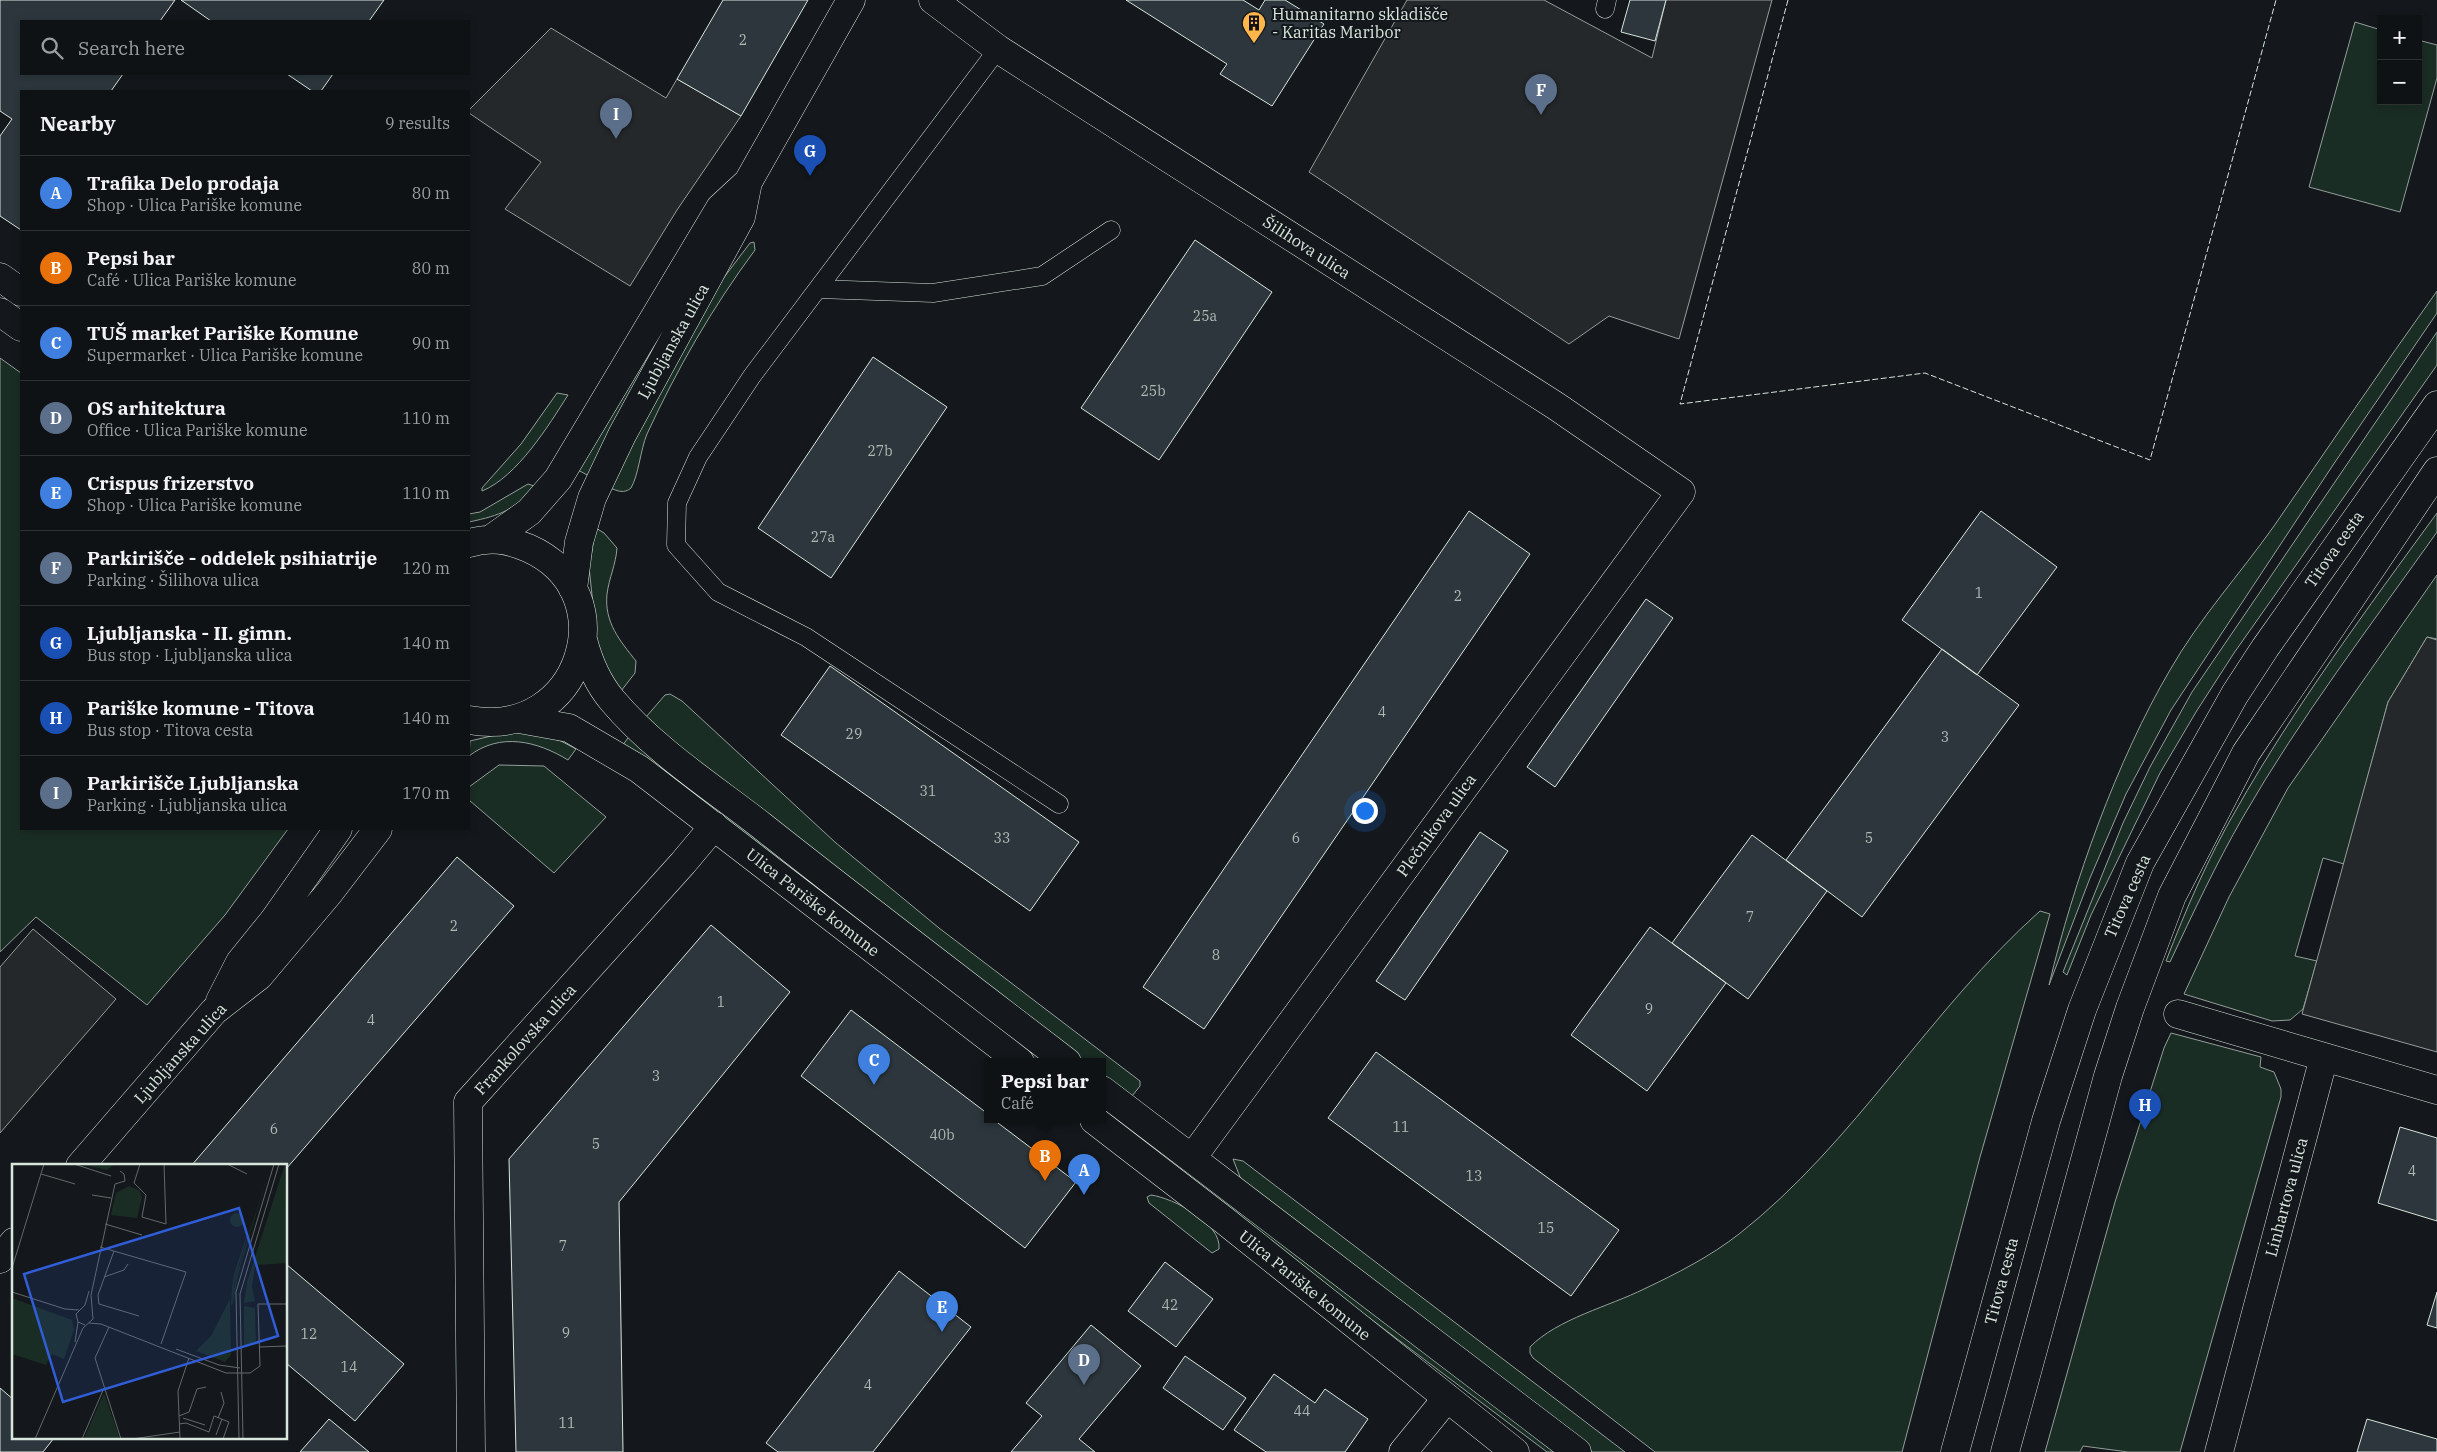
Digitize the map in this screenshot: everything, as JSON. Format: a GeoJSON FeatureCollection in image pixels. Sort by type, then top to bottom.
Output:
{"type":"FeatureCollection","features":[{"type":"Feature","properties":{"kind":"street","name":"Ljubljanska ulica"},"geometry":{"type":"LineString","coordinates":[[480,541],[529,512],[558,479],[720,208],[748,182],[851,0]]}},
{"type":"Feature","properties":{"kind":"street","name":"Šilihova ulica"},"geometry":{"type":"LineString","coordinates":[[933,0],[998,49],[1556,406],[1681,492]]}},
{"type":"Feature","properties":{"kind":"street","name":"Ljubljanska ulica"},"geometry":{"type":"LineString","coordinates":[[573,589],[579,542],[592,498],[627,426],[741,217],[748,182]]}},
{"type":"Feature","properties":{"kind":"street"},"geometry":{"type":"LineString","coordinates":[[0,277],[20,291]]}},
{"type":"Feature","properties":{"kind":"street"},"geometry":{"type":"LineString","coordinates":[[0,312],[20,326]]}},
{"type":"Feature","properties":{"kind":"street","name":"Titova cesta"},"geometry":{"type":"LineString","coordinates":[[1955,1452],[2046,1121],[2094,977],[2140,863],[2235,694],[2265,648],[2437,405]]}},
{"type":"Feature","properties":{"kind":"street"},"geometry":{"type":"LineString","coordinates":[[2005,1452],[2108,1076],[2139,981],[2172,896],[2246,753],[2437,471]]}},
{"type":"Feature","properties":{"kind":"street","name":"Plečnikova ulica"},"geometry":{"type":"LineString","coordinates":[[1192,1158],[1681,492]]}},
{"type":"Feature","properties":{"kind":"street"},"geometry":{"type":"LineString","coordinates":[[480,541],[517,543],[538,552],[558,568],[573,589],[581,614],[583,640],[590,665],[602,688],[620,709],[659,745],[1062,1058]]}},
{"type":"Feature","properties":{"kind":"street"},"geometry":{"type":"LineString","coordinates":[[470,720],[491,724],[519,719],[544,707],[564,688],[576,665],[583,640]]}},
{"type":"Feature","properties":{"kind":"street","name":"Ulica Pariške komune"},"geometry":{"type":"LineString","coordinates":[[519,719],[569,728],[639,769],[1015,1058]]}},
{"type":"Feature","properties":{"kind":"street","name":"Frankolovska ulica"},"geometry":{"type":"LineString","coordinates":[[465,1446],[468,1102],[683,864],[714,826]]}},
{"type":"Feature","properties":{"kind":"street"},"geometry":{"type":"LineString","coordinates":[[214,1011],[240,962],[274,920],[337,830]]}},
{"type":"Feature","properties":{"kind":"street","name":"Ljubljanska ulica"},"geometry":{"type":"LineString","coordinates":[[82,1164],[214,1011],[259,976],[329,893],[377,830]]}},
{"type":"Feature","properties":{"kind":"street"},"geometry":{"type":"LineString","coordinates":[[2178,1014],[2437,1090]]}},
{"type":"Feature","properties":{"kind":"street","name":"Linhartova ulica"},"geometry":{"type":"LineString","coordinates":[[2219,1452],[2324,1056]]}},
{"type":"Feature","properties":{"kind":"street"},"geometry":{"type":"LineString","coordinates":[[1106,1093],[1577,1452]]}},
{"type":"Feature","properties":{"kind":"street","name":"Ulica Pariške komune"},"geometry":{"type":"LineString","coordinates":[[1098,1123],[1226,1221],[1515,1452]]}},
{"type":"Feature","properties":{"kind":"street"},"geometry":{"type":"LineString","coordinates":[[0,1259],[12,1244]]}},
{"type":"Feature","properties":{"kind":"street"},"geometry":{"type":"LineString","coordinates":[[1403,1452],[1447,1398]]}},
{"type":"Feature","properties":{"kind":"lane"},"geometry":{"type":"LineString","coordinates":[[998,49],[752,376],[698,457],[677,503],[676,545],[718,592],[806,637],[1059,804]]}},
{"type":"Feature","properties":{"kind":"lane"},"geometry":{"type":"LineString","coordinates":[[818,289],[933,294],[1042,276],[1111,230]]}},
{"type":"Feature","properties":{"kind":"green space"},"geometry":{"type":"Polygon","coordinates":[[[2355,22],[2377,29],[2377,105],[2422,105],[2422,41],[2437,45],[2437,78],[2400,212],[2309,187],[2355,22]]]}},
{"type":"Feature","properties":{"kind":"green space"},"geometry":{"type":"Polygon","coordinates":[[[754,242],[755,250],[710,317],[658,410],[647,434],[631,488],[618,491],[610,488],[649,403],[716,288],[750,243],[754,242]]]}},
{"type":"Feature","properties":{"kind":"green space"},"geometry":{"type":"Polygon","coordinates":[[[2437,291],[2437,313],[2333,465],[2171,710],[2126,794],[2090,878],[2049,985],[2071,905],[2099,823],[2132,743],[2170,670],[2207,615],[2274,526],[2437,291]]]}},
{"type":"Feature","properties":{"kind":"green space"},"geometry":{"type":"Polygon","coordinates":[[[673,303],[680,308],[589,476],[578,470],[673,303]]]}},
{"type":"Feature","properties":{"kind":"green space"},"geometry":{"type":"Polygon","coordinates":[[[2437,332],[2437,365],[2234,653],[2160,773],[2091,915],[2067,975],[2063,972],[2123,823],[2150,767],[2192,692],[2437,332]]]}},
{"type":"Feature","properties":{"kind":"green space"},"geometry":{"type":"Polygon","coordinates":[[[0,358],[20,372],[20,830],[287,830],[225,915],[147,1005],[36,917],[0,952],[0,358]]]}},
{"type":"Feature","properties":{"kind":"green space"},"geometry":{"type":"Polygon","coordinates":[[[557,393],[568,395],[531,449],[508,474],[482,491],[482,488],[521,444],[557,393]]]}},
{"type":"Feature","properties":{"kind":"green space"},"geometry":{"type":"Polygon","coordinates":[[[528,484],[537,487],[514,506],[499,514],[470,522],[470,514],[480,512],[528,484]]]}},
{"type":"Feature","properties":{"kind":"green space"},"geometry":{"type":"Polygon","coordinates":[[[2437,513],[2437,532],[2337,672],[2265,780],[2223,853],[2170,962],[2166,961],[2207,865],[2259,771],[2332,658],[2437,513]]]}},
{"type":"Feature","properties":{"kind":"green space"},"geometry":{"type":"Polygon","coordinates":[[[596,528],[604,533],[617,548],[607,594],[608,613],[614,630],[636,661],[635,673],[621,691],[618,689],[598,651],[589,567],[596,528]]]}},
{"type":"Feature","properties":{"kind":"green space"},"geometry":{"type":"Polygon","coordinates":[[[2437,575],[2437,639],[2427,637],[2388,702],[2344,864],[2323,858],[2295,956],[2317,961],[2303,1009],[2290,1020],[2272,1021],[2184,994],[2229,897],[2288,788],[2437,575]]]}},
{"type":"Feature","properties":{"kind":"green space"},"geometry":{"type":"Polygon","coordinates":[[[670,694],[682,701],[836,843],[939,928],[1140,1081],[1140,1086],[1132,1096],[1106,1079],[1106,1058],[1078,1058],[682,750],[646,717],[665,695],[670,694]]]}},
{"type":"Feature","properties":{"kind":"green space"},"geometry":{"type":"Polygon","coordinates":[[[527,731],[561,741],[576,749],[568,760],[556,753],[531,744],[506,742],[493,744],[470,755],[470,741],[508,732],[527,731]]]}},
{"type":"Feature","properties":{"kind":"green space"},"geometry":{"type":"Polygon","coordinates":[[[631,734],[1046,1058],[1031,1058],[622,746],[631,734]]]}},
{"type":"Feature","properties":{"kind":"green space"},"geometry":{"type":"Polygon","coordinates":[[[499,765],[544,766],[606,817],[554,873],[470,801],[470,786],[499,765]]]}},
{"type":"Feature","properties":{"kind":"green space"},"geometry":{"type":"Polygon","coordinates":[[[2040,911],[2050,914],[1980,1157],[1902,1452],[1655,1452],[1533,1358],[1530,1353],[1530,1347],[1541,1337],[1569,1321],[1644,1289],[1693,1264],[1739,1234],[1781,1198],[1820,1159],[2000,949],[2040,911]]]}},
{"type":"Feature","properties":{"kind":"green space"},"geometry":{"type":"Polygon","coordinates":[[[2171,1033],[2261,1057],[2260,1067],[2274,1072],[2281,1089],[2281,1097],[2180,1452],[2128,1452],[2083,1446],[2080,1452],[2045,1452],[2115,1202],[2164,1048],[2171,1033]]]}},
{"type":"Feature","properties":{"kind":"green space"},"geometry":{"type":"Polygon","coordinates":[[[1139,1130],[1560,1452],[1547,1452],[1132,1139],[1139,1130]]]}},
{"type":"Feature","properties":{"kind":"green space"},"geometry":{"type":"Polygon","coordinates":[[[1233,1159],[1243,1161],[1625,1452],[1592,1452],[1242,1182],[1233,1159]]]}},
{"type":"Feature","properties":{"kind":"green space"},"geometry":{"type":"Polygon","coordinates":[[[1151,1195],[1171,1201],[1205,1221],[1218,1239],[1219,1249],[1212,1253],[1149,1203],[1147,1197],[1151,1195]]]}},
{"type":"Feature","properties":{"kind":"shaded area"},"geometry":{"type":"Polygon","coordinates":[[[1407,0],[1544,0],[1652,58],[1666,0],[1772,0],[1679,339],[1609,316],[1569,344],[1309,172],[1407,0]]]}},
{"type":"Feature","properties":{"kind":"shaded area"},"geometry":{"type":"Polygon","coordinates":[[[551,28],[666,98],[677,79],[741,116],[677,210],[630,286],[505,209],[541,162],[470,114],[470,109],[551,28]]]}},
{"type":"Feature","properties":{"kind":"shaded area"},"geometry":{"type":"Polygon","coordinates":[[[2427,637],[2437,640],[2437,1052],[2302,1014],[2388,702],[2427,637]]]}},
{"type":"Feature","properties":{"kind":"shaded area"},"geometry":{"type":"Polygon","coordinates":[[[33,929],[116,999],[0,1133],[0,967],[33,929]]]}},
{"type":"Feature","properties":{"kind":"building"},"geometry":{"type":"Polygon","coordinates":[[[0,0],[175,0],[161,20],[20,20],[20,75],[122,75],[112,90],[20,90],[20,229],[0,216],[0,136],[12,119],[0,111],[0,0]]]}},
{"type":"Feature","properties":{"kind":"building"},"geometry":{"type":"Polygon","coordinates":[[[181,0],[384,0],[370,20],[210,20],[181,0]]]}},
{"type":"Feature","properties":{"kind":"building"},"geometry":{"type":"Polygon","coordinates":[[[723,0],[808,0],[741,116],[677,79],[723,0]]]}},
{"type":"Feature","properties":{"kind":"building","name":"Humanitarno skladišče - Karitas Maribor"},"geometry":{"type":"Polygon","coordinates":[[[1126,0],[1243,0],[1259,10],[1265,0],[1285,0],[1324,24],[1272,106],[1220,74],[1227,64],[1126,0]]]}},
{"type":"Feature","properties":{"kind":"building"},"geometry":{"type":"Polygon","coordinates":[[[1630,0],[1666,0],[1655,41],[1621,32],[1630,0]]]}},
{"type":"Feature","properties":{"kind":"building"},"geometry":{"type":"Polygon","coordinates":[[[288,75],[332,75],[322,90],[311,90],[288,75]]]}},
{"type":"Feature","properties":{"kind":"building"},"geometry":{"type":"Polygon","coordinates":[[[1195,240],[1272,292],[1159,460],[1081,408],[1195,240]]]}},
{"type":"Feature","properties":{"kind":"building"},"geometry":{"type":"Polygon","coordinates":[[[873,357],[947,407],[831,578],[758,528],[873,357]]]}},
{"type":"Feature","properties":{"kind":"building"},"geometry":{"type":"Polygon","coordinates":[[[1469,511],[1530,554],[1204,1029],[1143,987],[1469,511]]]}},
{"type":"Feature","properties":{"kind":"building"},"geometry":{"type":"Polygon","coordinates":[[[1981,511],[2057,567],[1977,675],[1902,620],[1981,511]]]}},
{"type":"Feature","properties":{"kind":"building"},"geometry":{"type":"Polygon","coordinates":[[[1646,599],[1673,618],[1555,787],[1527,767],[1646,599]]]}},
{"type":"Feature","properties":{"kind":"building"},"geometry":{"type":"Polygon","coordinates":[[[1942,649],[2019,705],[1862,917],[1786,860],[1942,649]]]}},
{"type":"Feature","properties":{"kind":"building"},"geometry":{"type":"Polygon","coordinates":[[[830,666],[1079,842],[1030,911],[781,735],[830,666]]]}},
{"type":"Feature","properties":{"kind":"building"},"geometry":{"type":"Polygon","coordinates":[[[1480,832],[1508,851],[1405,1000],[1376,981],[1480,832]]]}},
{"type":"Feature","properties":{"kind":"building"},"geometry":{"type":"Polygon","coordinates":[[[1752,835],[1827,891],[1748,999],[1672,943],[1752,835]]]}},
{"type":"Feature","properties":{"kind":"building"},"geometry":{"type":"Polygon","coordinates":[[[457,857],[514,906],[288,1167],[288,1164],[193,1164],[457,857]]]}},
{"type":"Feature","properties":{"kind":"building"},"geometry":{"type":"Polygon","coordinates":[[[711,925],[790,992],[619,1202],[623,1452],[516,1452],[509,1159],[711,925]]]}},
{"type":"Feature","properties":{"kind":"building"},"geometry":{"type":"Polygon","coordinates":[[[1650,927],[1726,983],[1647,1091],[1571,1035],[1650,927]]]}},
{"type":"Feature","properties":{"kind":"building"},"geometry":{"type":"Polygon","coordinates":[[[851,1010],[984,1111],[984,1123],[998,1123],[1076,1182],[1025,1248],[801,1076],[851,1010]]]}},
{"type":"Feature","properties":{"kind":"building"},"geometry":{"type":"Polygon","coordinates":[[[1376,1052],[1619,1230],[1571,1296],[1328,1118],[1376,1052]]]}},
{"type":"Feature","properties":{"kind":"building"},"geometry":{"type":"Polygon","coordinates":[[[2400,1127],[2437,1138],[2437,1221],[2378,1203],[2400,1127]]]}},
{"type":"Feature","properties":{"kind":"building"},"geometry":{"type":"Polygon","coordinates":[[[1165,1262],[1213,1299],[1176,1347],[1128,1311],[1165,1262]]]}},
{"type":"Feature","properties":{"kind":"building"},"geometry":{"type":"Polygon","coordinates":[[[288,1266],[404,1364],[355,1421],[288,1365],[288,1266]]]}},
{"type":"Feature","properties":{"kind":"building"},"geometry":{"type":"Polygon","coordinates":[[[899,1271],[971,1327],[873,1452],[778,1452],[766,1443],[899,1271]]]}},
{"type":"Feature","properties":{"kind":"building"},"geometry":{"type":"Polygon","coordinates":[[[2437,1292],[2437,1328],[2427,1325],[2437,1292]]]}},
{"type":"Feature","properties":{"kind":"building"},"geometry":{"type":"Polygon","coordinates":[[[1091,1325],[1141,1366],[1079,1439],[1095,1452],[1011,1452],[1042,1416],[1026,1403],[1091,1325]]]}},
{"type":"Feature","properties":{"kind":"building"},"geometry":{"type":"Polygon","coordinates":[[[1185,1356],[1246,1398],[1223,1430],[1163,1388],[1185,1356]]]}},
{"type":"Feature","properties":{"kind":"building"},"geometry":{"type":"Polygon","coordinates":[[[1274,1374],[1315,1403],[1325,1389],[1368,1419],[1345,1452],[1266,1452],[1234,1430],[1274,1374]]]}},
{"type":"Feature","properties":{"kind":"building"},"geometry":{"type":"Polygon","coordinates":[[[0,1388],[12,1398],[12,1440],[52,1440],[43,1452],[0,1452],[0,1388]]]}},
{"type":"Feature","properties":{"kind":"building"},"geometry":{"type":"Polygon","coordinates":[[[329,1419],[369,1452],[300,1452],[329,1419]]]}},
{"type":"Feature","properties":{"kind":"building"},"geometry":{"type":"Polygon","coordinates":[[[2367,1419],[2437,1439],[2437,1452],[2357,1452],[2367,1419]]]}},
{"type":"Feature","properties":{"kind":"fence"},"geometry":{"type":"LineString","coordinates":[[1788,0],[1680,404],[1925,373],[2150,460],[2276,0]]}},
{"type":"Feature","properties":{"kind":"place","name":"Humanitarno skladišče - Karitas Maribor"},"geometry":{"type":"Point","coordinates":[1254,44]}},
{"type":"Feature","properties":{"kind":"place","name":"Parkirišče - oddelek psihiatrije"},"geometry":{"type":"Point","coordinates":[1541,115]}},
{"type":"Feature","properties":{"kind":"place","name":"Parkirišče Ljubljanska"},"geometry":{"type":"Point","coordinates":[616,139]}},
{"type":"Feature","properties":{"kind":"place","name":"Ljubljanska - II. gimn."},"geometry":{"type":"Point","coordinates":[810,176]}},
{"type":"Feature","properties":{"kind":"place","name":"TUŠ market Pariške Komune"},"geometry":{"type":"Point","coordinates":[874,1085]}},
{"type":"Feature","properties":{"kind":"place","name":"Pariške komune - Titova"},"geometry":{"type":"Point","coordinates":[2145,1130]}},
{"type":"Feature","properties":{"kind":"place","name":"Pepsi bar"},"geometry":{"type":"Point","coordinates":[1045,1181]}},
{"type":"Feature","properties":{"kind":"place","name":"Trafika Delo prodaja"},"geometry":{"type":"Point","coordinates":[1084,1195]}},
{"type":"Feature","properties":{"kind":"place","name":"Crispus frizerstvo"},"geometry":{"type":"Point","coordinates":[942,1332]}},
{"type":"Feature","properties":{"kind":"place","name":"OS arhitektura"},"geometry":{"type":"Point","coordinates":[1084,1385]}}]}
